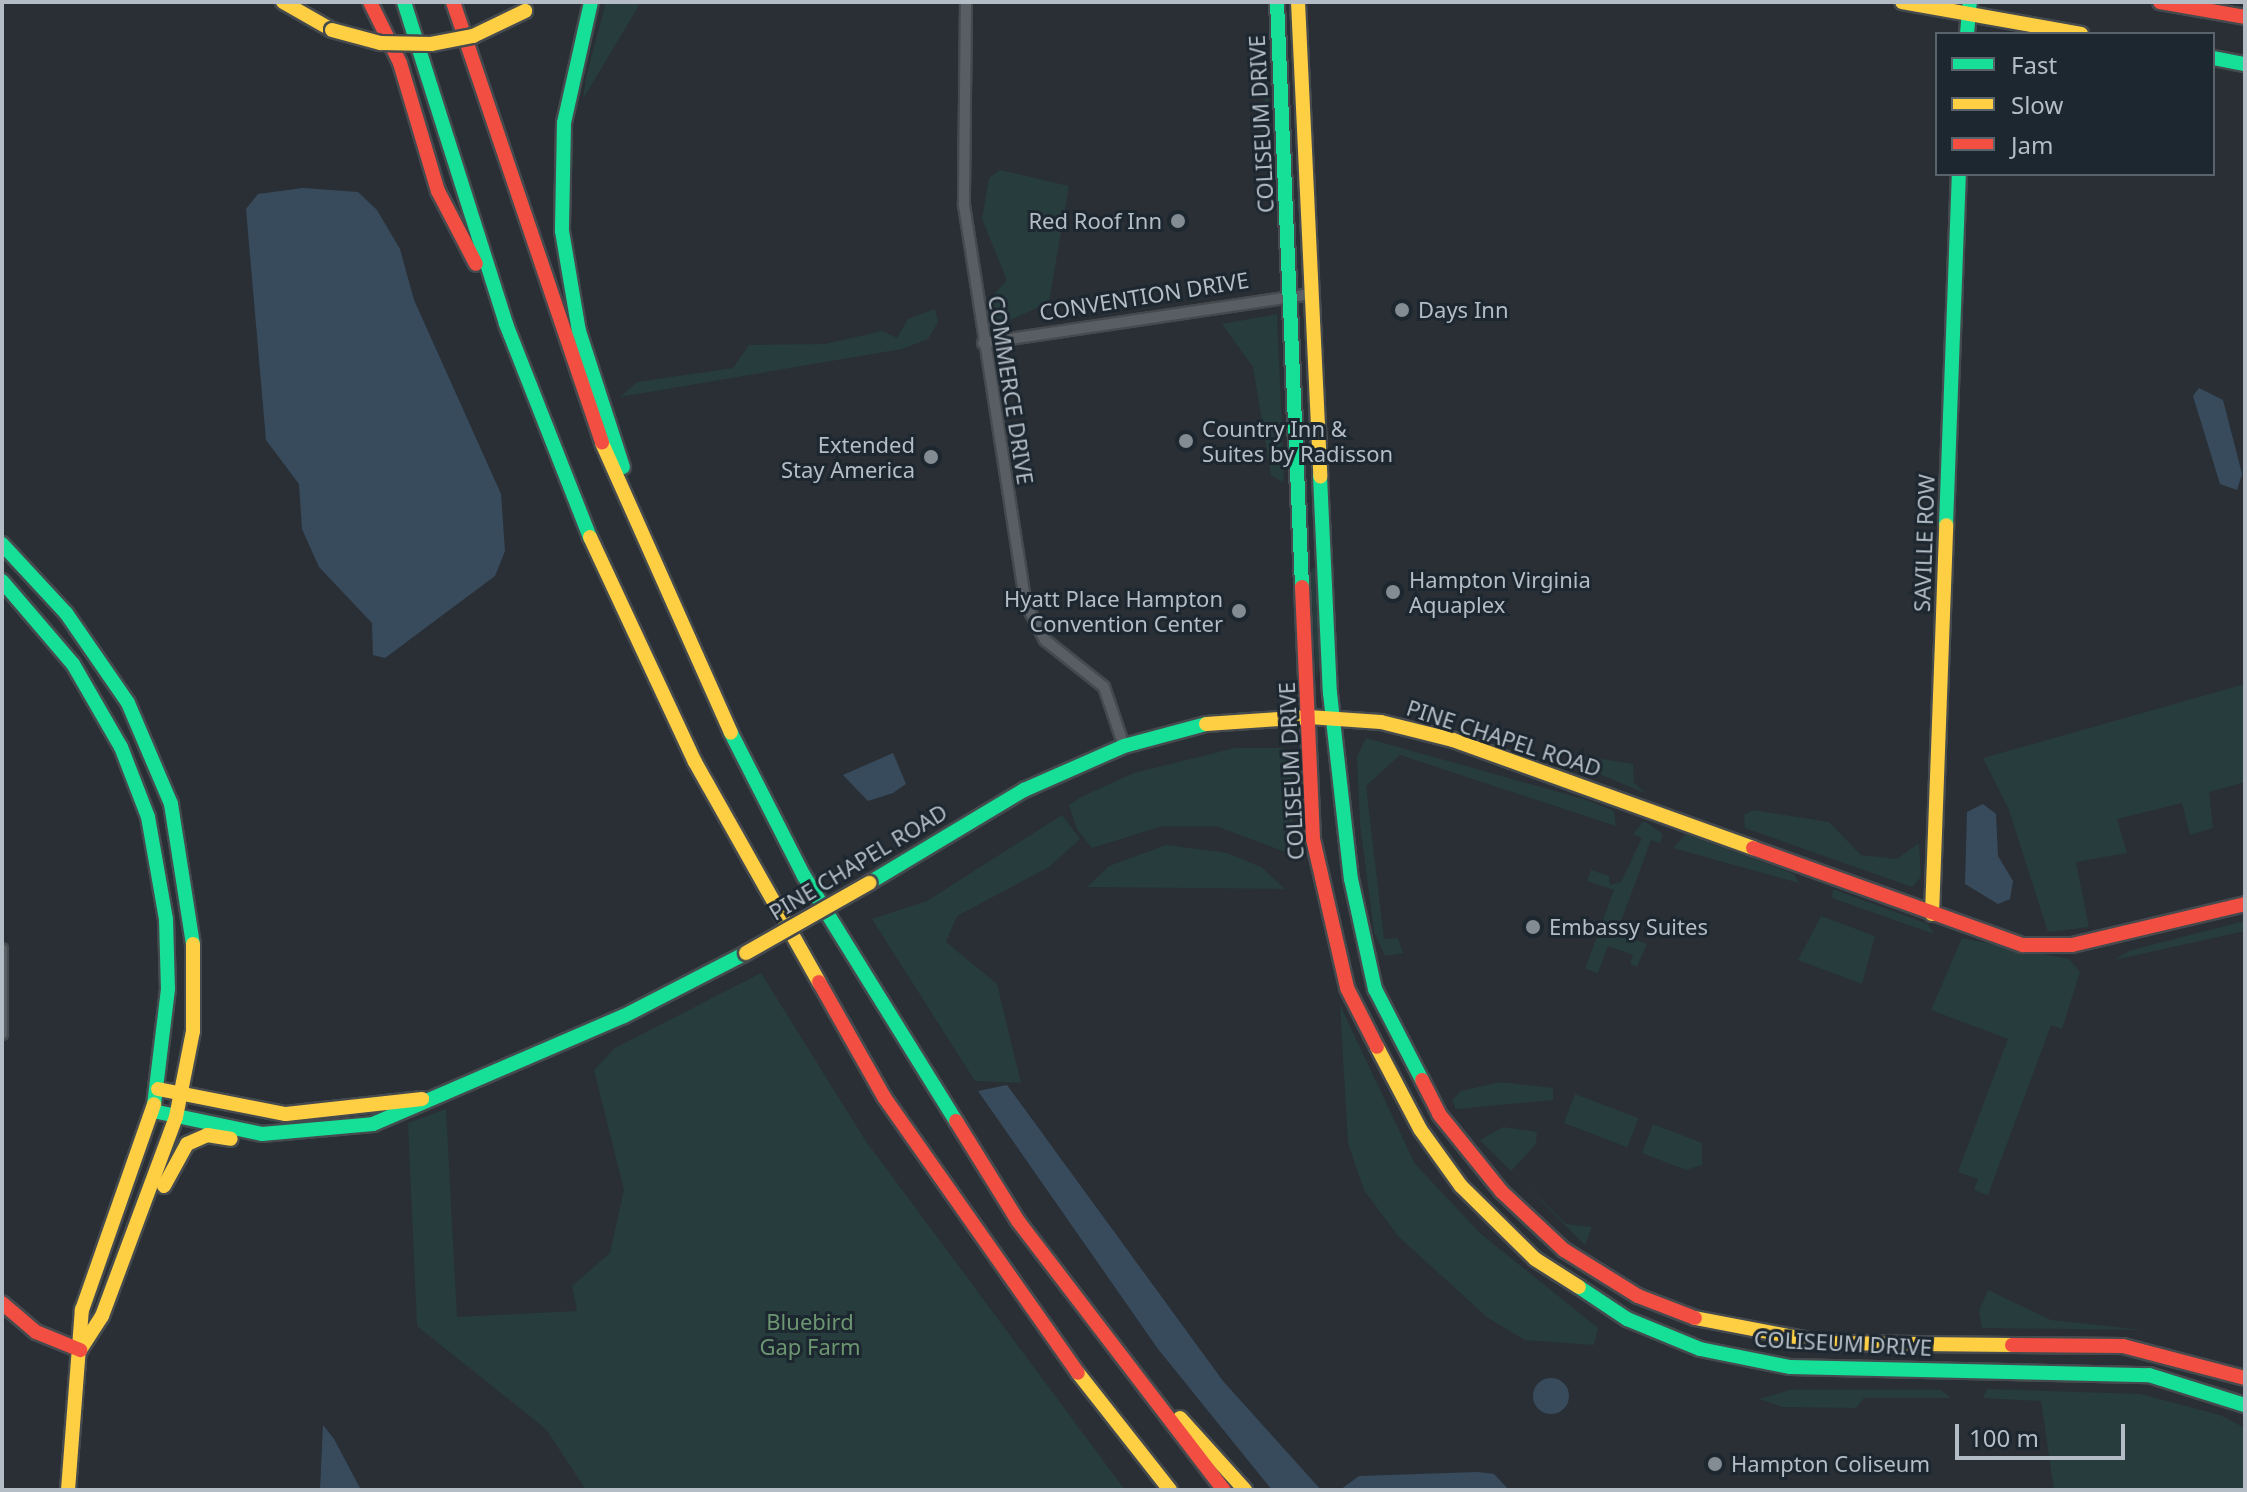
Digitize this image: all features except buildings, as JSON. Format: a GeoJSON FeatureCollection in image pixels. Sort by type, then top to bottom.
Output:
{"type":"FeatureCollection","features":[{"type":"Feature","properties":{"kind":"main road"},"geometry":{"type":"LineString","coordinates":[[283,2],[332,30],[380,43],[431,44],[482,33],[531,7]]}},
{"type":"Feature","properties":{"kind":"main road"},"geometry":{"type":"LineString","coordinates":[[370,2],[400,63],[438,191],[506,324],[636,639],[797,953],[951,1200],[1170,1490]]}},
{"type":"Feature","properties":{"kind":"main road"},"geometry":{"type":"LineString","coordinates":[[404,2],[506,324]]}},
{"type":"Feature","properties":{"kind":"main road"},"geometry":{"type":"LineString","coordinates":[[453,2],[526,241],[651,561],[804,876],[956,1128],[1087,1316],[1224,1490]]}},
{"type":"Feature","properties":{"kind":"main road"},"geometry":{"type":"LineString","coordinates":[[591,2],[564,123],[562,231],[579,331],[651,561]]}},
{"type":"Feature","properties":{"kind":"main road","name":"COLISEUM DRIVE"},"geometry":{"type":"LineString","coordinates":[[1277,2],[1319,881],[1362,1026],[1447,1169],[1555,1275],[1660,1334],[1765,1364],[2116,1372],[2163,1377],[2245,1405]]}},
{"type":"Feature","properties":{"kind":"main road","name":"COLISEUM DRIVE"},"geometry":{"type":"LineString","coordinates":[[1298,2],[1335,718],[1357,921],[1388,1022],[1453,1134],[1520,1211],[1581,1262],[1671,1310],[1766,1337],[2123,1346],[2245,1378]]}},
{"type":"Feature","properties":{"kind":"main road"},"geometry":{"type":"LineString","coordinates":[[1902,2],[1969,8],[2072,32]]}},
{"type":"Feature","properties":{"kind":"main road"},"geometry":{"type":"LineString","coordinates":[[2160,2],[2245,17]]}},
{"type":"Feature","properties":{"kind":"main road"},"geometry":{"type":"LineString","coordinates":[[1967,32],[1969,8]]}},
{"type":"Feature","properties":{"kind":"main road"},"geometry":{"type":"LineString","coordinates":[[2215,58],[2245,64]]}},
{"type":"Feature","properties":{"kind":"main road","name":"SAVILLE ROW"},"geometry":{"type":"LineString","coordinates":[[1932,914],[1959,176]]}},
{"type":"Feature","properties":{"kind":"main road"},"geometry":{"type":"LineString","coordinates":[[2,544],[114,679],[171,804],[195,945],[182,1095],[130,1245]]}},
{"type":"Feature","properties":{"kind":"main road"},"geometry":{"type":"LineString","coordinates":[[2,581],[91,691],[148,817],[168,944],[158,1089],[153,1111],[82,1310],[80,1350],[68,1414],[68,1490]]}},
{"type":"Feature","properties":{"kind":"main road","name":"PINE CHAPEL ROAD"},"geometry":{"type":"LineString","coordinates":[[153,1111],[293,1136],[399,1117],[423,1099],[576,1038],[746,953],[1024,790],[1124,746],[1223,721],[1335,718],[1464,743],[1932,914],[2047,948],[2245,904]]}},
{"type":"Feature","properties":{"kind":"main road","name":"PINE CHAPEL ROAD"},"geometry":{"type":"LineString","coordinates":[[158,1089],[286,1114],[423,1099]]}},
{"type":"Feature","properties":{"kind":"main road"},"geometry":{"type":"LineString","coordinates":[[80,1350],[130,1245],[187,1144],[207,1135],[262,1143],[293,1136]]}},
{"type":"Feature","properties":{"kind":"main road"},"geometry":{"type":"LineString","coordinates":[[2,1303],[36,1332],[80,1350]]}},
{"type":"Feature","properties":{"kind":"main road"},"geometry":{"type":"LineString","coordinates":[[1087,1316],[1245,1490]]}},
{"type":"Feature","properties":{"kind":"street","name":"COMMERCE DRIVE"},"geometry":{"type":"LineString","coordinates":[[966,2],[962,166],[983,343],[1030,616],[1045,640],[1104,687],[1124,746]]}},
{"type":"Feature","properties":{"kind":"street","name":"CONVENTION DRIVE"},"geometry":{"type":"LineString","coordinates":[[983,343],[1311,294]]}},
{"type":"Feature","properties":{"kind":"street"},"geometry":{"type":"LineString","coordinates":[[2,949],[2,1034]]}},
{"type":"Feature","properties":{"kind":"green space"},"geometry":{"type":"Polygon","coordinates":[[[606,2],[641,2],[583,99],[586,77],[606,2]]]}},
{"type":"Feature","properties":{"kind":"green space"},"geometry":{"type":"Polygon","coordinates":[[[1267,68],[1272,151],[1265,157],[1258,156],[1266,111],[1261,71],[1267,68]]]}},
{"type":"Feature","properties":{"kind":"green space"},"geometry":{"type":"Polygon","coordinates":[[[1000,170],[1069,186],[1049,302],[1004,323],[991,314],[990,299],[1007,280],[982,219],[989,178],[1000,170]]]}},
{"type":"Feature","properties":{"kind":"green space"},"geometry":{"type":"Polygon","coordinates":[[[935,309],[938,322],[928,339],[902,349],[620,397],[637,382],[733,368],[749,345],[825,344],[882,331],[897,338],[908,319],[935,309]]]}},
{"type":"Feature","properties":{"kind":"green space"},"geometry":{"type":"Polygon","coordinates":[[[1277,314],[1282,482],[1271,475],[1253,367],[1222,324],[1277,314]]]}},
{"type":"Feature","properties":{"kind":"green space"},"geometry":{"type":"Polygon","coordinates":[[[1317,565],[1321,639],[1317,681],[1310,571],[1317,565]]]}},
{"type":"Feature","properties":{"kind":"green space"},"geometry":{"type":"Polygon","coordinates":[[[2245,684],[2245,782],[2209,792],[2213,828],[2190,835],[2182,803],[2117,819],[2127,853],[2076,862],[2089,927],[2048,932],[2009,810],[1983,758],[2245,684]]]}},
{"type":"Feature","properties":{"kind":"green space"},"geometry":{"type":"Polygon","coordinates":[[[1366,738],[1587,800],[1614,811],[1616,826],[1400,755],[1366,786],[1384,939],[1398,938],[1403,953],[1385,956],[1374,932],[1360,824],[1357,757],[1366,738]]]}},
{"type":"Feature","properties":{"kind":"green space"},"geometry":{"type":"Polygon","coordinates":[[[1235,748],[1282,748],[1291,759],[1293,855],[1216,826],[1162,826],[1092,848],[1077,829],[1069,805],[1081,797],[1134,773],[1235,748]]]}},
{"type":"Feature","properties":{"kind":"green space"},"geometry":{"type":"Polygon","coordinates":[[[1583,756],[1633,764],[1634,783],[1647,794],[1578,765],[1583,756]]]}},
{"type":"Feature","properties":{"kind":"green space"},"geometry":{"type":"Polygon","coordinates":[[[1753,810],[1829,822],[1861,855],[1897,859],[1919,843],[1921,877],[1912,887],[1745,828],[1744,815],[1753,810]]]}},
{"type":"Feature","properties":{"kind":"green space"},"geometry":{"type":"Polygon","coordinates":[[[1062,815],[1080,839],[1049,867],[957,916],[946,942],[997,984],[1021,1083],[975,1081],[872,919],[927,901],[1062,815]]]}},
{"type":"Feature","properties":{"kind":"green space"},"geometry":{"type":"Polygon","coordinates":[[[1644,821],[1663,834],[1660,843],[1651,840],[1617,932],[1647,944],[1637,967],[1630,964],[1633,955],[1608,946],[1598,973],[1585,969],[1614,890],[1587,881],[1591,870],[1609,876],[1610,885],[1621,882],[1642,838],[1633,834],[1644,821]]]}},
{"type":"Feature","properties":{"kind":"green space"},"geometry":{"type":"Polygon","coordinates":[[[1686,834],[1794,874],[1799,883],[1673,848],[1686,834]]]}},
{"type":"Feature","properties":{"kind":"green space"},"geometry":{"type":"Polygon","coordinates":[[[1166,845],[1227,853],[1261,867],[1285,889],[1087,887],[1109,866],[1166,845]]]}},
{"type":"Feature","properties":{"kind":"green space"},"geometry":{"type":"Polygon","coordinates":[[[1833,889],[1928,924],[1934,934],[1832,898],[1833,889]]]}},
{"type":"Feature","properties":{"kind":"green space"},"geometry":{"type":"Polygon","coordinates":[[[1821,916],[1875,936],[1862,984],[1798,960],[1821,916]]]}},
{"type":"Feature","properties":{"kind":"green space"},"geometry":{"type":"Polygon","coordinates":[[[2245,921],[2245,931],[2114,960],[2131,950],[2245,921]]]}},
{"type":"Feature","properties":{"kind":"green space"},"geometry":{"type":"Polygon","coordinates":[[[1962,938],[2069,959],[2080,972],[2062,1029],[2051,1025],[1988,1195],[1974,1190],[1978,1179],[1958,1172],[2008,1039],[1931,1010],[1962,938]]]}},
{"type":"Feature","properties":{"kind":"green space","name":"Bluebird Gap Farm"},"geometry":{"type":"Polygon","coordinates":[[[761,973],[865,1140],[1125,1490],[586,1490],[546,1429],[417,1326],[408,1123],[446,1109],[457,1317],[577,1311],[572,1286],[610,1253],[624,1190],[594,1070],[615,1048],[761,973]]]}},
{"type":"Feature","properties":{"kind":"green space"},"geometry":{"type":"Polygon","coordinates":[[[1340,1005],[1415,1164],[1481,1234],[1598,1328],[1594,1345],[1525,1340],[1488,1318],[1398,1236],[1364,1190],[1348,1143],[1340,1005]]]}},
{"type":"Feature","properties":{"kind":"green space"},"geometry":{"type":"Polygon","coordinates":[[[1501,1082],[1553,1088],[1553,1100],[1456,1109],[1452,1100],[1461,1091],[1501,1082]]]}},
{"type":"Feature","properties":{"kind":"green space"},"geometry":{"type":"Polygon","coordinates":[[[1575,1094],[1638,1118],[1627,1147],[1564,1123],[1575,1094]]]}},
{"type":"Feature","properties":{"kind":"green space"},"geometry":{"type":"Polygon","coordinates":[[[1653,1124],[1702,1143],[1702,1165],[1686,1170],[1642,1153],[1653,1124]]]}},
{"type":"Feature","properties":{"kind":"green space"},"geometry":{"type":"Polygon","coordinates":[[[1503,1127],[1537,1132],[1536,1144],[1511,1171],[1480,1140],[1503,1127]]]}},
{"type":"Feature","properties":{"kind":"green space"},"geometry":{"type":"Polygon","coordinates":[[[1511,1171],[1566,1224],[1592,1227],[1585,1245],[1511,1171]]]}},
{"type":"Feature","properties":{"kind":"green space"},"geometry":{"type":"Polygon","coordinates":[[[1988,1290],[2051,1320],[2144,1330],[1982,1328],[1979,1311],[1988,1290]]]}},
{"type":"Feature","properties":{"kind":"green space"},"geometry":{"type":"Polygon","coordinates":[[[1987,1389],[2140,1394],[2220,1415],[2245,1428],[2245,1490],[2054,1490],[2041,1401],[1983,1398],[1987,1389]]]}},
{"type":"Feature","properties":{"kind":"green space"},"geometry":{"type":"Polygon","coordinates":[[[1790,1390],[1941,1390],[1951,1398],[1864,1398],[1856,1408],[1783,1407],[1759,1399],[1790,1390]]]}},
{"type":"Feature","properties":{"kind":"water"},"geometry":{"type":"Polygon","coordinates":[[[303,188],[358,192],[377,210],[400,249],[414,300],[501,494],[505,551],[495,576],[385,658],[373,655],[372,623],[319,567],[302,529],[299,484],[266,440],[246,209],[258,194],[303,188]]]}},
{"type":"Feature","properties":{"kind":"water"},"geometry":{"type":"Polygon","coordinates":[[[2199,388],[2223,400],[2242,474],[2237,490],[2220,484],[2193,396],[2199,388]]]}},
{"type":"Feature","properties":{"kind":"water"},"geometry":{"type":"Polygon","coordinates":[[[893,753],[906,784],[893,793],[868,801],[843,775],[893,753]]]}},
{"type":"Feature","properties":{"kind":"water"},"geometry":{"type":"Polygon","coordinates":[[[1983,804],[1996,814],[1998,856],[2013,881],[2010,899],[1998,904],[1965,884],[1967,812],[1983,804]]]}},
{"type":"Feature","properties":{"kind":"water"},"geometry":{"type":"Polygon","coordinates":[[[1007,1085],[1223,1381],[1321,1490],[1272,1490],[1158,1349],[978,1091],[1007,1085]]]}},
{"type":"Feature","properties":{"kind":"water"},"geometry":{"type":"Polygon","coordinates":[[[1551,1378],[1564,1383],[1569,1396],[1564,1409],[1551,1414],[1538,1409],[1533,1396],[1538,1383],[1551,1378]]]}},
{"type":"Feature","properties":{"kind":"water"},"geometry":{"type":"Polygon","coordinates":[[[323,1425],[334,1439],[361,1490],[320,1490],[323,1425]]]}},
{"type":"Feature","properties":{"kind":"water"},"geometry":{"type":"Polygon","coordinates":[[[1494,1474],[1509,1490],[1340,1490],[1359,1476],[1494,1474]]]}},
{"type":"Feature","properties":{"kind":"traffic: fast"},"geometry":{"type":"LineString","coordinates":[[404,2],[506,324],[590,537]]}},
{"type":"Feature","properties":{"kind":"traffic: fast"},"geometry":{"type":"LineString","coordinates":[[591,2],[564,123],[562,231],[579,331],[623,467]]}},
{"type":"Feature","properties":{"kind":"traffic: fast"},"geometry":{"type":"LineString","coordinates":[[1277,2],[1302,587]]}},
{"type":"Feature","properties":{"kind":"traffic: fast"},"geometry":{"type":"LineString","coordinates":[[1967,32],[1970,2]]}},
{"type":"Feature","properties":{"kind":"traffic: fast"},"geometry":{"type":"LineString","coordinates":[[2215,58],[2245,64]]}},
{"type":"Feature","properties":{"kind":"traffic: fast"},"geometry":{"type":"LineString","coordinates":[[1946,525],[1959,176]]}},
{"type":"Feature","properties":{"kind":"traffic: fast"},"geometry":{"type":"LineString","coordinates":[[1320,476],[1330,693],[1351,879],[1375,989],[1422,1080]]}},
{"type":"Feature","properties":{"kind":"traffic: fast"},"geometry":{"type":"LineString","coordinates":[[2,544],[66,613],[128,703],[171,804],[193,944]]}},
{"type":"Feature","properties":{"kind":"traffic: fast"},"geometry":{"type":"LineString","coordinates":[[2,581],[73,664],[121,747],[148,817],[166,919],[168,989],[154,1104]]}},
{"type":"Feature","properties":{"kind":"traffic: fast"},"geometry":{"type":"LineString","coordinates":[[869,883],[1024,790],[1124,746],[1206,724]]}},
{"type":"Feature","properties":{"kind":"traffic: fast"},"geometry":{"type":"LineString","coordinates":[[731,733],[804,876],[956,1121]]}},
{"type":"Feature","properties":{"kind":"traffic: fast"},"geometry":{"type":"LineString","coordinates":[[153,1111],[262,1134],[373,1124],[624,1016],[746,953]]}},
{"type":"Feature","properties":{"kind":"traffic: fast"},"geometry":{"type":"LineString","coordinates":[[1579,1287],[1627,1319],[1700,1349],[1790,1367],[2149,1375],[2245,1405]]}},
{"type":"Feature","properties":{"kind":"traffic: slow"},"geometry":{"type":"LineString","coordinates":[[283,2],[332,30]]}},
{"type":"Feature","properties":{"kind":"traffic: slow"},"geometry":{"type":"LineString","coordinates":[[1298,2],[1320,476]]}},
{"type":"Feature","properties":{"kind":"traffic: slow"},"geometry":{"type":"LineString","coordinates":[[1902,2],[2070,32]]}},
{"type":"Feature","properties":{"kind":"traffic: slow"},"geometry":{"type":"LineString","coordinates":[[332,30],[380,43],[431,44],[473,36],[525,11]]}},
{"type":"Feature","properties":{"kind":"traffic: slow"},"geometry":{"type":"LineString","coordinates":[[602,443],[731,733]]}},
{"type":"Feature","properties":{"kind":"traffic: slow"},"geometry":{"type":"LineString","coordinates":[[1932,914],[1946,525]]}},
{"type":"Feature","properties":{"kind":"traffic: slow"},"geometry":{"type":"LineString","coordinates":[[590,537],[695,762],[819,982]]}},
{"type":"Feature","properties":{"kind":"traffic: slow"},"geometry":{"type":"LineString","coordinates":[[1206,724],[1309,717],[1381,722],[1453,740],[1753,848]]}},
{"type":"Feature","properties":{"kind":"traffic: slow"},"geometry":{"type":"LineString","coordinates":[[746,953],[869,883]]}},
{"type":"Feature","properties":{"kind":"traffic: slow"},"geometry":{"type":"LineString","coordinates":[[80,1350],[102,1316],[176,1117],[193,1031],[193,944]]}},
{"type":"Feature","properties":{"kind":"traffic: slow"},"geometry":{"type":"LineString","coordinates":[[1377,1047],[1420,1129],[1461,1186],[1535,1259],[1579,1287]]}},
{"type":"Feature","properties":{"kind":"traffic: slow"},"geometry":{"type":"LineString","coordinates":[[158,1089],[286,1114],[422,1099]]}},
{"type":"Feature","properties":{"kind":"traffic: slow"},"geometry":{"type":"LineString","coordinates":[[68,1490],[82,1310],[154,1104]]}},
{"type":"Feature","properties":{"kind":"traffic: slow"},"geometry":{"type":"LineString","coordinates":[[164,1186],[187,1144],[207,1135],[231,1139]]}},
{"type":"Feature","properties":{"kind":"traffic: slow"},"geometry":{"type":"LineString","coordinates":[[1695,1318],[1825,1343],[2012,1345]]}},
{"type":"Feature","properties":{"kind":"traffic: slow"},"geometry":{"type":"LineString","coordinates":[[1078,1373],[1170,1490]]}},
{"type":"Feature","properties":{"kind":"traffic: slow"},"geometry":{"type":"LineString","coordinates":[[1180,1418],[1245,1490]]}},
{"type":"Feature","properties":{"kind":"traffic: jam"},"geometry":{"type":"LineString","coordinates":[[370,2],[400,63],[438,191],[476,264]]}},
{"type":"Feature","properties":{"kind":"traffic: jam"},"geometry":{"type":"LineString","coordinates":[[453,2],[602,443]]}},
{"type":"Feature","properties":{"kind":"traffic: jam"},"geometry":{"type":"LineString","coordinates":[[2160,2],[2245,17]]}},
{"type":"Feature","properties":{"kind":"traffic: jam"},"geometry":{"type":"LineString","coordinates":[[1302,587],[1313,839],[1347,988],[1377,1047]]}},
{"type":"Feature","properties":{"kind":"traffic: jam"},"geometry":{"type":"LineString","coordinates":[[1753,848],[2023,945],[2072,945],[2245,904]]}},
{"type":"Feature","properties":{"kind":"traffic: jam"},"geometry":{"type":"LineString","coordinates":[[819,982],[884,1097],[1078,1373]]}},
{"type":"Feature","properties":{"kind":"traffic: jam"},"geometry":{"type":"LineString","coordinates":[[1422,1080],[1439,1114],[1502,1192],[1564,1250],[1638,1296],[1695,1318]]}},
{"type":"Feature","properties":{"kind":"traffic: jam"},"geometry":{"type":"LineString","coordinates":[[956,1121],[1018,1221],[1224,1490]]}},
{"type":"Feature","properties":{"kind":"traffic: jam"},"geometry":{"type":"LineString","coordinates":[[2,1303],[36,1332],[80,1350]]}},
{"type":"Feature","properties":{"kind":"traffic: jam"},"geometry":{"type":"LineString","coordinates":[[2012,1345],[2123,1346],[2245,1378]]}},
{"type":"Feature","properties":{"kind":"place","name":"Red Roof Inn"},"geometry":{"type":"Point","coordinates":[1178,221]}},
{"type":"Feature","properties":{"kind":"place","name":"Days Inn"},"geometry":{"type":"Point","coordinates":[1402,310]}},
{"type":"Feature","properties":{"kind":"place","name":"Country Inn & Suites by Radisson"},"geometry":{"type":"Point","coordinates":[1186,441]}},
{"type":"Feature","properties":{"kind":"place","name":"Extended Stay America"},"geometry":{"type":"Point","coordinates":[931,457]}},
{"type":"Feature","properties":{"kind":"place","name":"Hampton Virginia Aquaplex"},"geometry":{"type":"Point","coordinates":[1393,592]}},
{"type":"Feature","properties":{"kind":"place","name":"Hyatt Place Hampton Convention Center"},"geometry":{"type":"Point","coordinates":[1239,611]}},
{"type":"Feature","properties":{"kind":"place","name":"Embassy Suites"},"geometry":{"type":"Point","coordinates":[1533,927]}},
{"type":"Feature","properties":{"kind":"place","name":"Hampton Coliseum"},"geometry":{"type":"Point","coordinates":[1715,1464]}}]}
